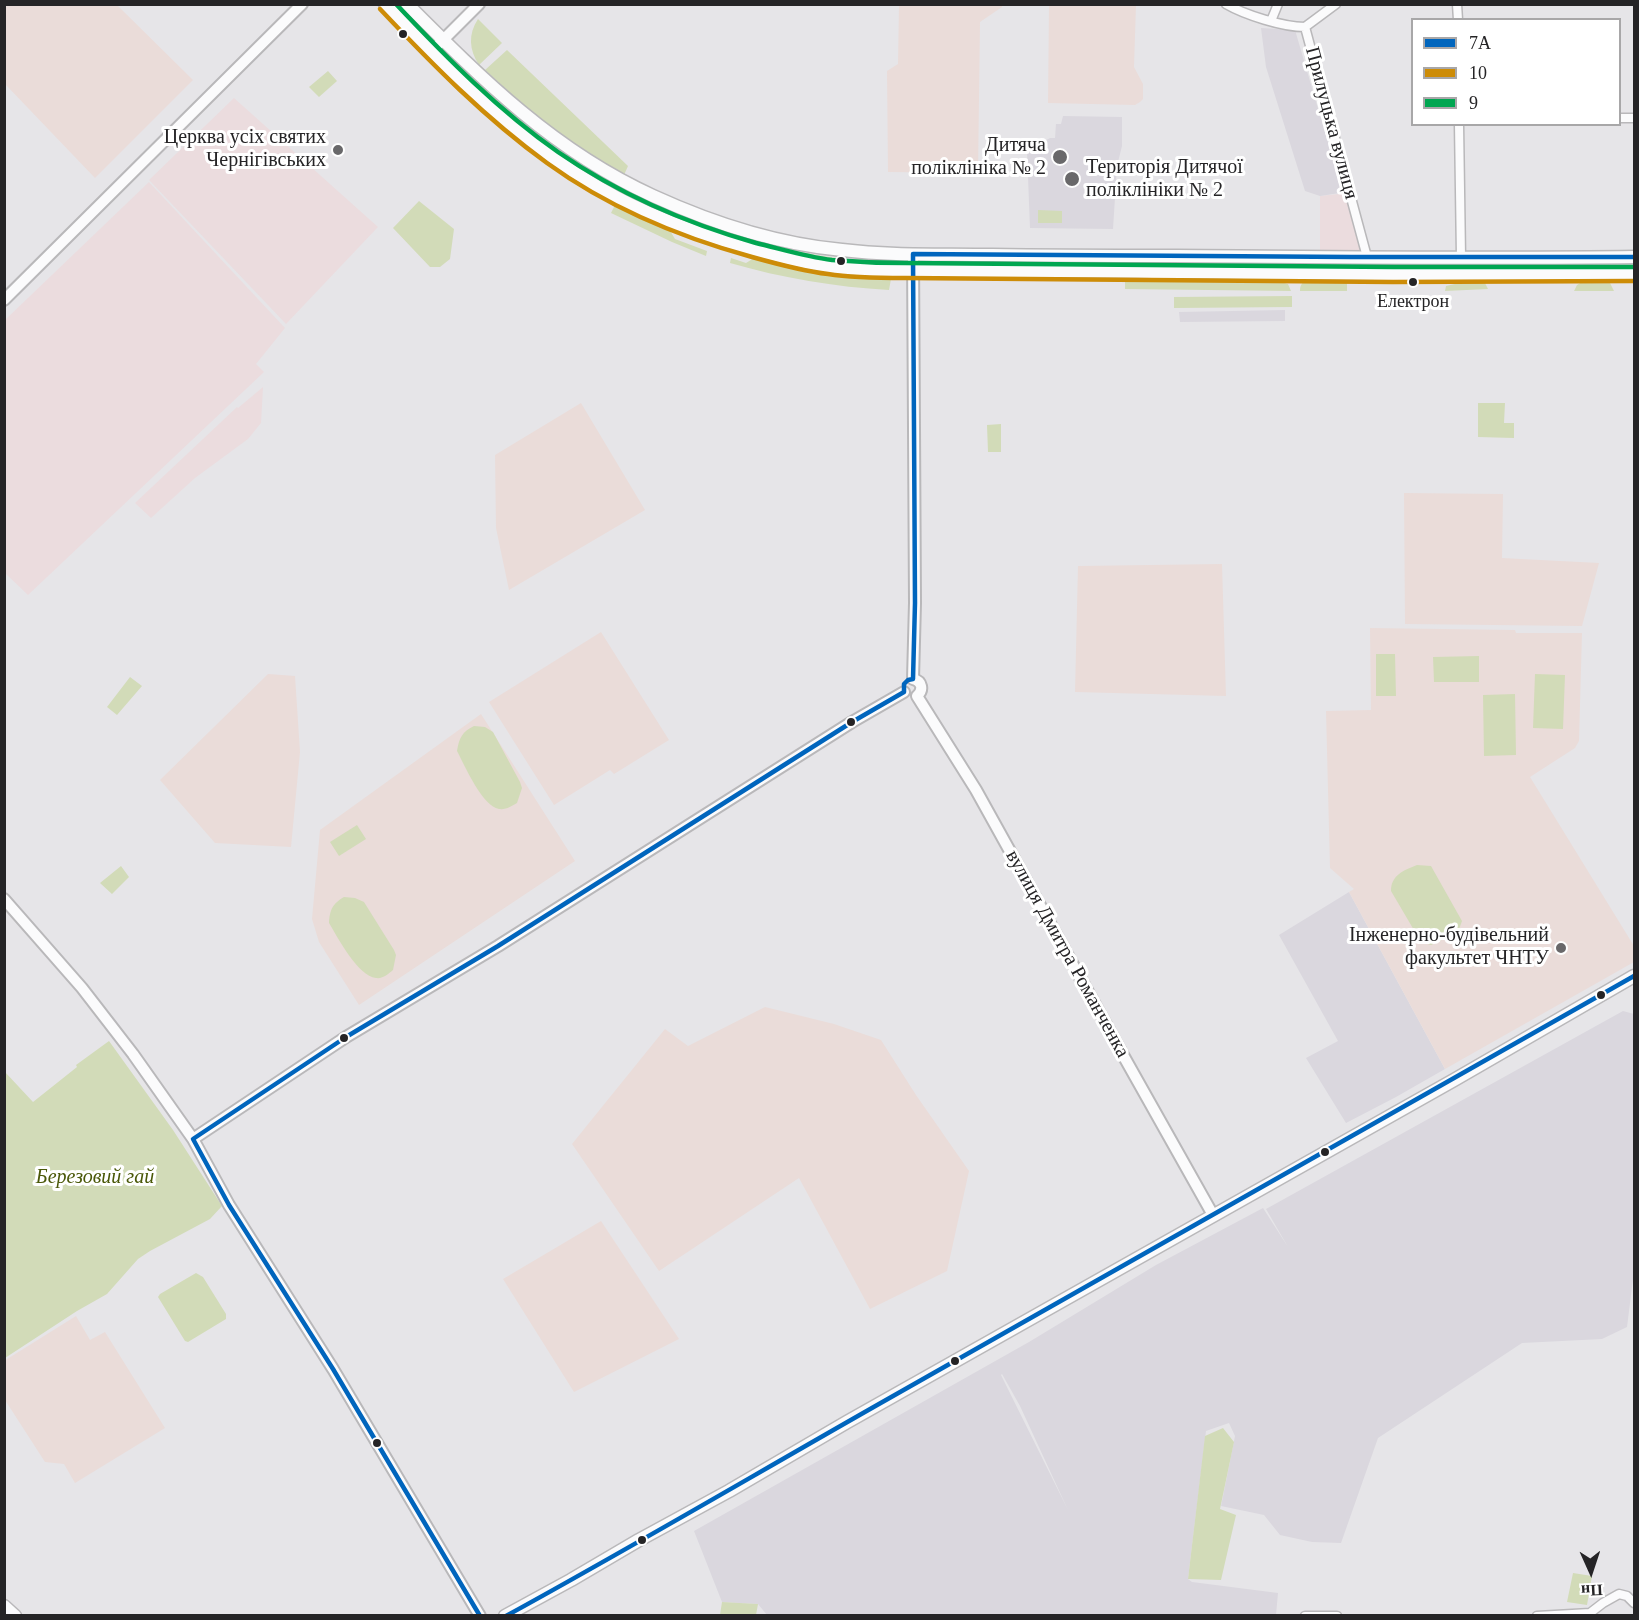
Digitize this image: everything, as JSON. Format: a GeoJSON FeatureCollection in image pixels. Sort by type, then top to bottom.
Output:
{"type":"FeatureCollection","features":[{"type":"Feature","properties":{"kind":"main road"},"geometry":{"type":"LineString","coordinates":[[385,4],[431,52],[496,112],[574,172],[616,197],[686,228],[792,260],[828,267],[914,271],[1412,275],[1635,274]]}},
{"type":"Feature","properties":{"kind":"main road"},"geometry":{"type":"LineString","coordinates":[[407,4],[511,104],[556,140],[595,166],[656,197],[726,224],[790,242],[840,250],[913,254],[1635,257]]}},
{"type":"Feature","properties":{"kind":"main road"},"geometry":{"type":"LineString","coordinates":[[505,1616],[571,1581],[639,1540],[1635,976]]}},
{"type":"Feature","properties":{"kind":"main road"},"geometry":{"type":"LineString","coordinates":[[4,1606],[15,1616]]}},
{"type":"Feature","properties":{"kind":"street"},"geometry":{"type":"LineString","coordinates":[[4,300],[302,4]]}},
{"type":"Feature","properties":{"kind":"street"},"geometry":{"type":"LineString","coordinates":[[431,52],[479,4]]}},
{"type":"Feature","properties":{"kind":"street"},"geometry":{"type":"LineString","coordinates":[[1227,4],[1271,21],[1294,27],[1305,27]]}},
{"type":"Feature","properties":{"kind":"street"},"geometry":{"type":"LineString","coordinates":[[1271,21],[1278,4]]}},
{"type":"Feature","properties":{"kind":"street","name":"Прилуцька вулиця"},"geometry":{"type":"LineString","coordinates":[[1336,4],[1305,27],[1367,257]]}},
{"type":"Feature","properties":{"kind":"street"},"geometry":{"type":"LineString","coordinates":[[1459,126],[1461,257]]}},
{"type":"Feature","properties":{"kind":"street"},"geometry":{"type":"LineString","coordinates":[[913,254],[915,603],[913,679]]}},
{"type":"Feature","properties":{"kind":"street"},"geometry":{"type":"LineString","coordinates":[[908,680],[919,681],[921,692],[917,696],[911,697],[904,692],[904,684],[908,680]]}},
{"type":"Feature","properties":{"kind":"street"},"geometry":{"type":"LineString","coordinates":[[193,1139],[346,1037],[498,946],[843,728],[904,692]]}},
{"type":"Feature","properties":{"kind":"street","name":"вулиця Дмитра Романченка"},"geometry":{"type":"LineString","coordinates":[[917,696],[976,790],[1214,1215]]}},
{"type":"Feature","properties":{"kind":"street"},"geometry":{"type":"LineString","coordinates":[[4,899],[88,996],[134,1054],[193,1139],[229,1205],[327,1360],[480,1616]]}},
{"type":"Feature","properties":{"kind":"street"},"geometry":{"type":"LineString","coordinates":[[1537,1616],[1590,1613],[1619,1594],[1627,1596],[1635,1603]]}},
{"type":"Feature","properties":{"kind":"street"},"geometry":{"type":"LineString","coordinates":[[1306,1615],[1337,1616]]}},
{"type":"Feature","properties":{"kind":"shaded area"},"geometry":{"type":"Polygon","coordinates":[[[5,4],[117,5],[193,80],[95,178],[5,84],[5,4]]]}},
{"type":"Feature","properties":{"kind":"shaded area"},"geometry":{"type":"Polygon","coordinates":[[[899,5],[1002,5],[980,22],[978,173],[888,172],[887,71],[898,64],[899,5]]]}},
{"type":"Feature","properties":{"kind":"shaded area"},"geometry":{"type":"Polygon","coordinates":[[[1049,5],[1136,5],[1134,67],[1143,84],[1143,99],[1140,102],[1135,105],[1048,103],[1049,5]]]}},
{"type":"Feature","properties":{"kind":"shaded area"},"geometry":{"type":"Polygon","coordinates":[[[1261,28],[1295,30],[1341,187],[1345,186],[1346,192],[1320,196],[1305,191],[1266,67],[1261,28]]]}},
{"type":"Feature","properties":{"kind":"shaded area"},"geometry":{"type":"Polygon","coordinates":[[[234,98],[378,227],[286,324],[149,180],[234,98]]]}},
{"type":"Feature","properties":{"kind":"shaded area","name":"Територія Дитячої поліклініки № 2"},"geometry":{"type":"Polygon","coordinates":[[[1063,116],[1122,117],[1122,146],[1117,166],[1113,229],[1030,228],[1027,151],[1050,138],[1055,138],[1056,124],[1061,124],[1063,116]]]}},
{"type":"Feature","properties":{"kind":"shaded area"},"geometry":{"type":"Polygon","coordinates":[[[149,182],[285,328],[256,364],[264,372],[28,595],[5,573],[5,320],[149,182]]]}},
{"type":"Feature","properties":{"kind":"shaded area"},"geometry":{"type":"Polygon","coordinates":[[[1348,193],[1366,250],[1320,250],[1320,196],[1348,193]]]}},
{"type":"Feature","properties":{"kind":"shaded area"},"geometry":{"type":"Polygon","coordinates":[[[1285,310],[1285,321],[1180,322],[1179,312],[1285,310]]]}},
{"type":"Feature","properties":{"kind":"shaded area"},"geometry":{"type":"Polygon","coordinates":[[[263,387],[261,423],[248,439],[195,478],[151,518],[135,503],[237,407],[263,387]]]}},
{"type":"Feature","properties":{"kind":"shaded area"},"geometry":{"type":"Polygon","coordinates":[[[581,403],[645,510],[509,590],[496,528],[495,455],[581,403]]]}},
{"type":"Feature","properties":{"kind":"shaded area"},"geometry":{"type":"Polygon","coordinates":[[[1404,493],[1503,494],[1502,558],[1599,563],[1582,626],[1405,624],[1404,493]]]}},
{"type":"Feature","properties":{"kind":"shaded area"},"geometry":{"type":"Polygon","coordinates":[[[1222,564],[1226,696],[1075,692],[1078,566],[1222,564]]]}},
{"type":"Feature","properties":{"kind":"shaded area"},"geometry":{"type":"Polygon","coordinates":[[[1370,628],[1582,633],[1579,741],[1575,748],[1530,777],[1634,946],[1634,962],[1445,1069],[1349,892],[1354,889],[1330,868],[1326,711],[1371,710],[1370,628]]]}},
{"type":"Feature","properties":{"kind":"shaded area"},"geometry":{"type":"Polygon","coordinates":[[[601,632],[669,740],[614,774],[610,770],[554,805],[489,702],[601,632]]]}},
{"type":"Feature","properties":{"kind":"shaded area"},"geometry":{"type":"Polygon","coordinates":[[[268,674],[295,676],[300,752],[291,847],[215,843],[160,780],[268,674]]]}},
{"type":"Feature","properties":{"kind":"shaded area"},"geometry":{"type":"Polygon","coordinates":[[[481,714],[575,861],[359,1005],[319,942],[312,919],[320,830],[481,714]]]}},
{"type":"Feature","properties":{"kind":"shaded area"},"geometry":{"type":"Polygon","coordinates":[[[1349,892],[1445,1069],[1346,1123],[1306,1058],[1338,1041],[1279,935],[1349,892]]]}},
{"type":"Feature","properties":{"kind":"shaded area"},"geometry":{"type":"Polygon","coordinates":[[[765,1007],[834,1024],[881,1040],[969,1171],[947,1271],[870,1309],[799,1178],[659,1271],[572,1144],[665,1029],[688,1046],[765,1007]]]}},
{"type":"Feature","properties":{"kind":"shaded area"},"geometry":{"type":"Polygon","coordinates":[[[1623,1011],[1634,1014],[1634,1247],[1627,1327],[1602,1339],[1522,1343],[1378,1438],[1341,1543],[1312,1542],[1280,1535],[1264,1515],[1221,1506],[1235,1436],[1229,1423],[1206,1431],[1188,1579],[1192,1582],[1278,1593],[1276,1615],[767,1615],[758,1604],[722,1602],[694,1531],[1029,1342],[1156,1265],[1263,1208],[1288,1247],[1266,1209],[1623,1011]],[[1002,1374],[1068,1510],[1020,1406],[1002,1374]]]}},
{"type":"Feature","properties":{"kind":"shaded area"},"geometry":{"type":"Polygon","coordinates":[[[601,1221],[679,1339],[574,1392],[503,1279],[601,1221]]]}},
{"type":"Feature","properties":{"kind":"shaded area"},"geometry":{"type":"Polygon","coordinates":[[[76,1316],[90,1340],[105,1332],[165,1428],[75,1483],[64,1464],[45,1462],[5,1400],[4,1361],[76,1316]]]}},
{"type":"Feature","properties":{"kind":"green space"},"geometry":{"type":"Polygon","coordinates":[[[478,19],[502,43],[479,65],[473,54],[471,42],[478,19]]]}},
{"type":"Feature","properties":{"kind":"green space"},"geometry":{"type":"Polygon","coordinates":[[[507,50],[628,166],[624,175],[544,124],[485,70],[507,50]]]}},
{"type":"Feature","properties":{"kind":"green space"},"geometry":{"type":"Polygon","coordinates":[[[328,71],[337,81],[319,97],[309,87],[328,71]]]}},
{"type":"Feature","properties":{"kind":"green space"},"geometry":{"type":"Polygon","coordinates":[[[476,81],[560,152],[617,186],[615,190],[559,154],[523,127],[472,83],[476,81]]]}},
{"type":"Feature","properties":{"kind":"green space"},"geometry":{"type":"Polygon","coordinates":[[[627,191],[675,213],[752,240],[830,257],[890,260],[890,264],[833,262],[760,246],[683,220],[625,195],[627,191]]]}},
{"type":"Feature","properties":{"kind":"green space"},"geometry":{"type":"Polygon","coordinates":[[[419,201],[454,229],[450,259],[440,267],[430,267],[393,228],[419,201]]]}},
{"type":"Feature","properties":{"kind":"green space"},"geometry":{"type":"Polygon","coordinates":[[[615,205],[669,229],[675,239],[707,251],[706,256],[611,213],[615,205]]]}},
{"type":"Feature","properties":{"kind":"green space"},"geometry":{"type":"Polygon","coordinates":[[[1038,210],[1062,211],[1062,223],[1038,223],[1038,210]]]}},
{"type":"Feature","properties":{"kind":"green space"},"geometry":{"type":"Polygon","coordinates":[[[731,258],[746,263],[754,258],[792,269],[833,276],[891,279],[889,290],[849,287],[750,268],[730,263],[731,258]]]}},
{"type":"Feature","properties":{"kind":"green space"},"geometry":{"type":"Polygon","coordinates":[[[941,261],[1117,262],[1117,266],[941,265],[941,261]]]}},
{"type":"Feature","properties":{"kind":"green space"},"geometry":{"type":"Polygon","coordinates":[[[1125,262],[1347,264],[1347,268],[1125,265],[1125,262]]]}},
{"type":"Feature","properties":{"kind":"green space"},"geometry":{"type":"Polygon","coordinates":[[[1354,264],[1634,266],[1634,268],[1354,268],[1354,264]]]}},
{"type":"Feature","properties":{"kind":"green space"},"geometry":{"type":"Polygon","coordinates":[[[1125,279],[1277,281],[1288,284],[1291,291],[1125,289],[1125,279]]]}},
{"type":"Feature","properties":{"kind":"green space"},"geometry":{"type":"Polygon","coordinates":[[[1308,280],[1347,281],[1347,291],[1300,291],[1302,284],[1308,280]]]}},
{"type":"Feature","properties":{"kind":"green space"},"geometry":{"type":"Polygon","coordinates":[[[1468,281],[1484,281],[1488,289],[1445,291],[1446,286],[1468,281]]]}},
{"type":"Feature","properties":{"kind":"green space"},"geometry":{"type":"Polygon","coordinates":[[[1582,282],[1610,283],[1614,291],[1574,291],[1582,282]]]}},
{"type":"Feature","properties":{"kind":"green space"},"geometry":{"type":"Polygon","coordinates":[[[1292,296],[1292,307],[1174,308],[1174,297],[1292,296]]]}},
{"type":"Feature","properties":{"kind":"green space"},"geometry":{"type":"Polygon","coordinates":[[[1478,403],[1505,403],[1504,423],[1514,423],[1514,438],[1478,437],[1478,403]]]}},
{"type":"Feature","properties":{"kind":"green space"},"geometry":{"type":"Polygon","coordinates":[[[1001,424],[1001,452],[988,452],[987,425],[1001,424]]]}},
{"type":"Feature","properties":{"kind":"green space"},"geometry":{"type":"Polygon","coordinates":[[[1376,654],[1395,654],[1396,696],[1376,696],[1376,654]]]}},
{"type":"Feature","properties":{"kind":"green space"},"geometry":{"type":"Polygon","coordinates":[[[1479,656],[1479,682],[1434,682],[1433,657],[1479,656]]]}},
{"type":"Feature","properties":{"kind":"green space"},"geometry":{"type":"Polygon","coordinates":[[[1535,674],[1565,675],[1563,729],[1533,728],[1535,674]]]}},
{"type":"Feature","properties":{"kind":"green space"},"geometry":{"type":"Polygon","coordinates":[[[130,677],[142,686],[117,715],[107,707],[130,677]]]}},
{"type":"Feature","properties":{"kind":"green space"},"geometry":{"type":"Polygon","coordinates":[[[1515,694],[1516,755],[1484,756],[1483,695],[1515,694]]]}},
{"type":"Feature","properties":{"kind":"green space"},"geometry":{"type":"Polygon","coordinates":[[[474,726],[485,727],[493,732],[520,782],[522,788],[517,803],[509,808],[499,809],[486,801],[457,751],[462,736],[474,726]]]}},
{"type":"Feature","properties":{"kind":"green space"},"geometry":{"type":"Polygon","coordinates":[[[357,825],[366,839],[339,856],[330,842],[357,825]]]}},
{"type":"Feature","properties":{"kind":"green space"},"geometry":{"type":"Polygon","coordinates":[[[1417,865],[1431,866],[1462,921],[1458,932],[1431,945],[1421,942],[1391,891],[1396,877],[1417,865]]]}},
{"type":"Feature","properties":{"kind":"green space"},"geometry":{"type":"Polygon","coordinates":[[[121,866],[129,877],[112,894],[100,883],[121,866]]]}},
{"type":"Feature","properties":{"kind":"green space"},"geometry":{"type":"Polygon","coordinates":[[[344,897],[364,902],[394,950],[396,955],[393,970],[383,977],[369,976],[362,971],[329,923],[332,908],[344,897]]]}},
{"type":"Feature","properties":{"kind":"green space","name":"Березовий гай"},"geometry":{"type":"Polygon","coordinates":[[[109,1041],[173,1130],[222,1206],[210,1219],[138,1259],[107,1294],[5,1358],[5,1072],[33,1102],[77,1067],[76,1065],[109,1041]]]}},
{"type":"Feature","properties":{"kind":"green space"},"geometry":{"type":"Polygon","coordinates":[[[196,1273],[203,1277],[226,1314],[226,1319],[188,1342],[185,1341],[158,1297],[196,1273]]]}},
{"type":"Feature","properties":{"kind":"green space"},"geometry":{"type":"Polygon","coordinates":[[[1223,1428],[1234,1442],[1220,1509],[1236,1515],[1221,1580],[1188,1579],[1205,1436],[1223,1428]]]}},
{"type":"Feature","properties":{"kind":"green space"},"geometry":{"type":"Polygon","coordinates":[[[1573,1573],[1592,1576],[1587,1605],[1567,1602],[1573,1573]]]}},
{"type":"Feature","properties":{"kind":"green space"},"geometry":{"type":"Polygon","coordinates":[[[722,1602],[758,1604],[756,1615],[720,1615],[722,1602]]]}},
{"type":"Feature","properties":{"kind":"transit line","name":"9"},"geometry":{"type":"LineString","coordinates":[[396,4],[453,63],[514,119],[581,167],[629,194],[678,216],[756,243],[813,257],[841,261],[896,263],[1634,267]]}},
{"type":"Feature","properties":{"kind":"transit line","name":"10"},"geometry":{"type":"LineString","coordinates":[[380,9],[439,70],[502,128],[547,163],[595,194],[645,219],[698,240],[799,269],[818,273],[886,278],[1393,282],[1634,281]]}},
{"type":"Feature","properties":{"kind":"transit line","name":"7А"},"geometry":{"type":"LineString","coordinates":[[480,1616],[333,1369],[229,1205],[193,1139],[346,1037],[498,946],[852,722],[904,692],[904,684],[913,679],[915,603],[913,254],[1634,257]]}},
{"type":"Feature","properties":{"kind":"transit line","name":"7А"},"geometry":{"type":"LineString","coordinates":[[506,1616],[1634,976]]}},
{"type":"Feature","properties":{"kind":"place","name":"Церква усіх святих Чернігівських"},"geometry":{"type":"Point","coordinates":[338,150]}},
{"type":"Feature","properties":{"kind":"place","name":"Дитяча поліклініка № 2"},"geometry":{"type":"Point","coordinates":[1060,157]}},
{"type":"Feature","properties":{"kind":"place","name":"Територія Дитячої поліклініки № 2"},"geometry":{"type":"Point","coordinates":[1072,179]}},
{"type":"Feature","properties":{"kind":"place","name":"Електрон"},"geometry":{"type":"Point","coordinates":[1413,282]}},
{"type":"Feature","properties":{"kind":"place","name":"Інженерно-будівельний факультет ЧНТУ"},"geometry":{"type":"Point","coordinates":[1561,948]}}]}
